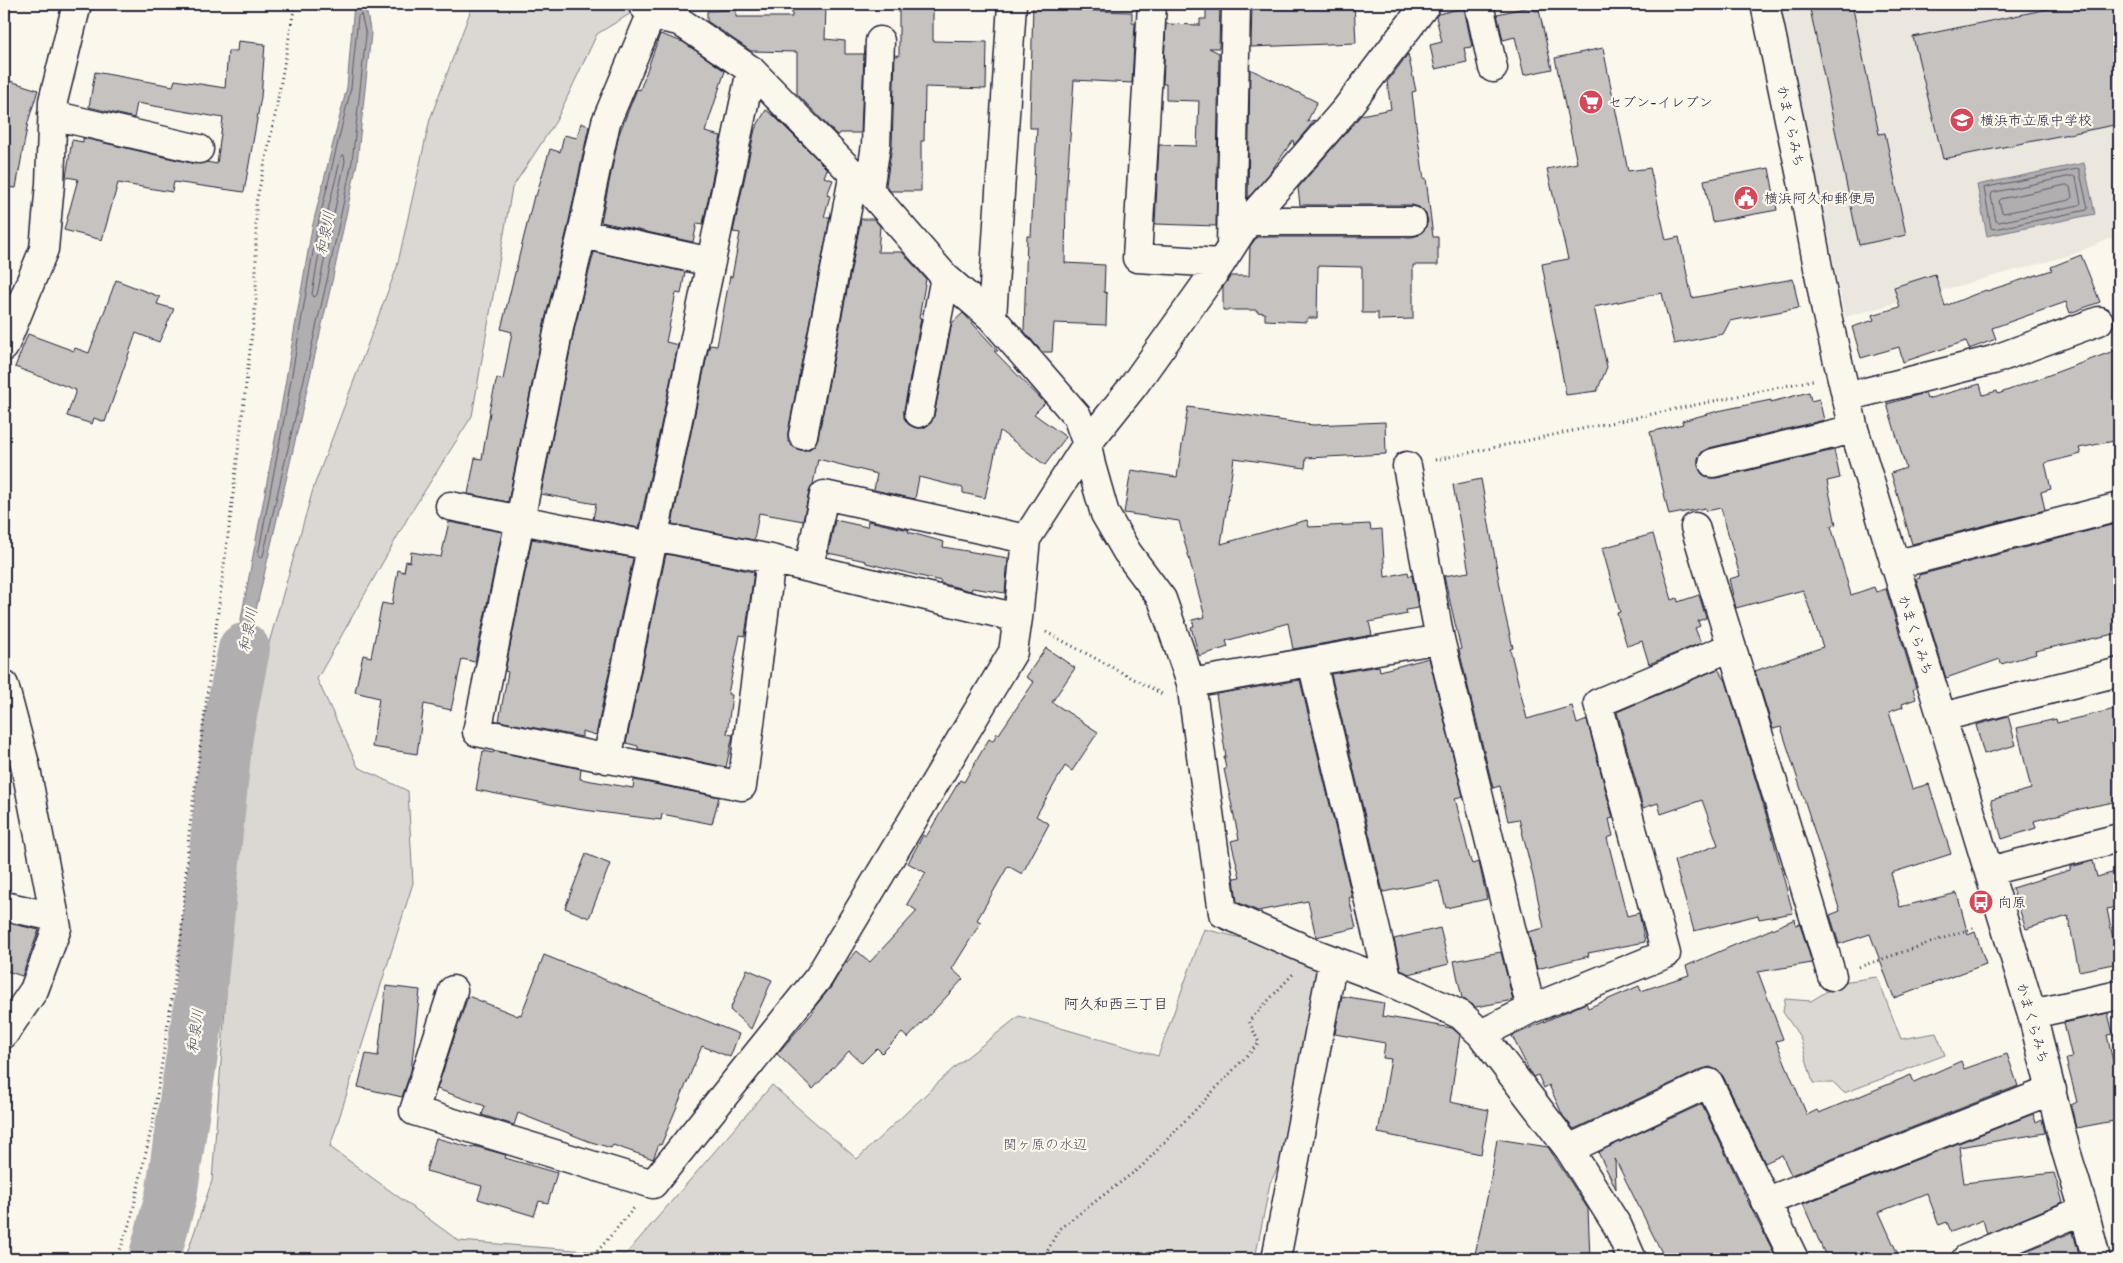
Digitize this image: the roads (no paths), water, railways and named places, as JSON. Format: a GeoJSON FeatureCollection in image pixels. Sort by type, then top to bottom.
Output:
{"type":"FeatureCollection","features":[{"type":"Feature","properties":{"kind":"street"},"geometry":{"type":"LineString","coordinates":[[4,347],[44,249],[53,101],[77,4]]}},
{"type":"Feature","properties":{"kind":"street"},"geometry":{"type":"LineString","coordinates":[[992,318],[1012,4]]}},
{"type":"Feature","properties":{"kind":"street"},"geometry":{"type":"LineString","coordinates":[[1152,4],[1137,258],[1226,254]]}},
{"type":"Feature","properties":{"kind":"street"},"geometry":{"type":"LineString","coordinates":[[1226,254],[1236,4]]}},
{"type":"Feature","properties":{"kind":"street"},"geometry":{"type":"LineString","coordinates":[[454,990],[414,1111],[653,1184],[819,977],[1013,652],[1026,539],[1087,444],[1134,385],[1248,221],[1346,109],[1426,4]]}},
{"type":"Feature","properties":{"kind":"street"},"geometry":{"type":"LineString","coordinates":[[1479,4],[1492,68]]}},
{"type":"Feature","properties":{"kind":"street","name":"かまくらみち"},"geometry":{"type":"LineString","coordinates":[[1765,4],[1802,181],[1826,312],[1854,429],[2032,1014],[2066,1151],[2084,1210],[2096,1259]]}},
{"type":"Feature","properties":{"kind":"street"},"geometry":{"type":"LineString","coordinates":[[772,559],[742,786],[477,732],[560,323],[582,234],[606,122],[646,10],[680,13],[751,70],[862,182],[945,277],[992,318],[1077,416],[1087,444],[1091,465],[1106,514],[1127,552],[1162,599],[1191,683],[1223,913],[1323,956],[1388,980],[1461,1015],[1480,1034],[1569,1149],[1618,1227],[1632,1259]]}},
{"type":"Feature","properties":{"kind":"street"},"geometry":{"type":"LineString","coordinates":[[803,435],[862,182],[876,145],[880,41]]}},
{"type":"Feature","properties":{"kind":"street"},"geometry":{"type":"LineString","coordinates":[[607,759],[751,70]]}},
{"type":"Feature","properties":{"kind":"street"},"geometry":{"type":"LineString","coordinates":[[52,115],[199,149]]}},
{"type":"Feature","properties":{"kind":"street"},"geometry":{"type":"LineString","coordinates":[[1248,221],[1412,221]]}},
{"type":"Feature","properties":{"kind":"street"},"geometry":{"type":"LineString","coordinates":[[582,234],[711,262]]}},
{"type":"Feature","properties":{"kind":"street"},"geometry":{"type":"LineString","coordinates":[[919,413],[945,277]]}},
{"type":"Feature","properties":{"kind":"street"},"geometry":{"type":"LineString","coordinates":[[1844,386],[1993,360],[2099,321]]}},
{"type":"Feature","properties":{"kind":"street"},"geometry":{"type":"LineString","coordinates":[[1713,463],[1854,429]]}},
{"type":"Feature","properties":{"kind":"street"},"geometry":{"type":"LineString","coordinates":[[1407,466],[1440,639],[1531,1009]]}},
{"type":"Feature","properties":{"kind":"street"},"geometry":{"type":"LineString","coordinates":[[809,568],[824,495],[1026,539]]}},
{"type":"Feature","properties":{"kind":"street"},"geometry":{"type":"LineString","coordinates":[[450,506],[519,519],[772,559],[1018,618]]}},
{"type":"Feature","properties":{"kind":"street"},"geometry":{"type":"LineString","coordinates":[[1894,565],[2119,507]]}},
{"type":"Feature","properties":{"kind":"street"},"geometry":{"type":"LineString","coordinates":[[1695,527],[1832,976]]}},
{"type":"Feature","properties":{"kind":"street"},"geometry":{"type":"LineString","coordinates":[[1191,683],[1440,639]]}},
{"type":"Feature","properties":{"kind":"street"},"geometry":{"type":"LineString","coordinates":[[1480,1034],[1531,1009],[1666,954],[1598,703],[1731,647]]}},
{"type":"Feature","properties":{"kind":"street"},"geometry":{"type":"LineString","coordinates":[[1312,662],[1388,980]]}},
{"type":"Feature","properties":{"kind":"street"},"geometry":{"type":"LineString","coordinates":[[1942,717],[2119,672]]}},
{"type":"Feature","properties":{"kind":"street"},"geometry":{"type":"LineString","coordinates":[[4,685],[25,764],[57,928],[34,990],[4,1034]]}},
{"type":"Feature","properties":{"kind":"street"},"geometry":{"type":"LineString","coordinates":[[1989,871],[2119,838]]}},
{"type":"Feature","properties":{"kind":"street"},"geometry":{"type":"LineString","coordinates":[[4,906],[55,917]]}},
{"type":"Feature","properties":{"kind":"street"},"geometry":{"type":"LineString","coordinates":[[1276,1259],[1323,956]]}},
{"type":"Feature","properties":{"kind":"street"},"geometry":{"type":"LineString","coordinates":[[2032,1014],[2119,995]]}},
{"type":"Feature","properties":{"kind":"street"},"geometry":{"type":"LineString","coordinates":[[1569,1149],[1709,1083],[1794,1259]]}},
{"type":"Feature","properties":{"kind":"street"},"geometry":{"type":"LineString","coordinates":[[1766,1202],[2052,1090]]}},
{"type":"Feature","properties":{"kind":"street"},"geometry":{"type":"LineString","coordinates":[[1966,1259],[2084,1210]]}},
{"type":"Feature","properties":{"kind":"water"},"geometry":{"type":"Polygon","coordinates":[[[354,4],[365,4],[371,34],[357,163],[333,277],[227,735],[241,619],[281,408],[312,228],[347,87],[354,4]]]}},
{"type":"Feature","properties":{"kind":"water"},"geometry":{"type":"Polygon","coordinates":[[[2084,163],[2095,214],[1987,236],[1977,185],[2084,163]]]}},
{"type":"Feature","properties":{"kind":"waterway","name":"和泉川"},"geometry":{"type":"LineString","coordinates":[[154,1259],[171,1196],[199,1008],[227,735],[244,649]]}},
{"type":"Feature","properties":{"kind":"place","name":"セブン-イレブン"},"geometry":{"type":"Point","coordinates":[1591,102]}},
{"type":"Feature","properties":{"kind":"place","name":"横浜市立原中学校"},"geometry":{"type":"Point","coordinates":[1962,120]}},
{"type":"Feature","properties":{"kind":"place","name":"横浜阿久和郵便局"},"geometry":{"type":"Point","coordinates":[1746,198]}},
{"type":"Feature","properties":{"kind":"place","name":"向原"},"geometry":{"type":"Point","coordinates":[1981,902]}},
{"type":"Feature","properties":{"kind":"district","name":"阿久和西三丁目"},"geometry":{"type":"Point","coordinates":[1116,1004]}},
{"type":"Feature","properties":{"kind":"park label","name":"関ヶ原の水辺"},"geometry":{"type":"Point","coordinates":[1045,1144]}}]}
